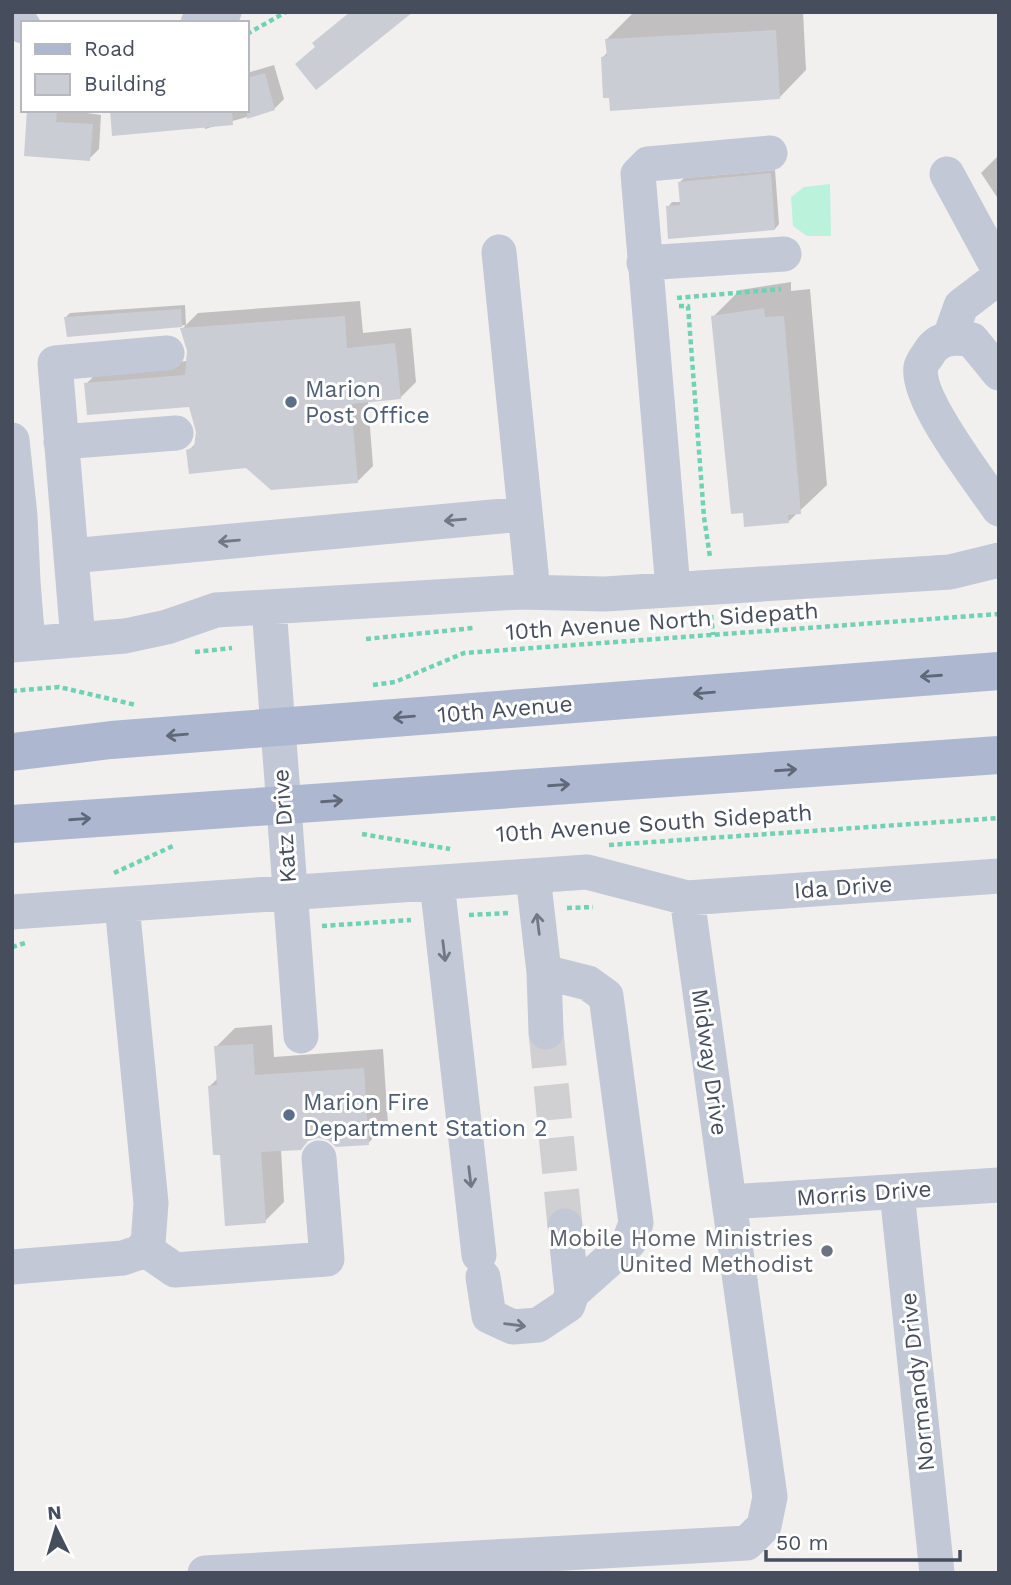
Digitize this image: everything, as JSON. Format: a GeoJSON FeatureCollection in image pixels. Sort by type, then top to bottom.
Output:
{"type":"FeatureCollection","features":[{"type":"Feature","properties":{"kind":"main road","name":"10th Avenue"},"geometry":{"type":"LineString","coordinates":[[12,752],[277,727],[999,671]]}},
{"type":"Feature","properties":{"kind":"main road"},"geometry":{"type":"LineString","coordinates":[[12,824],[999,755]]}},
{"type":"Feature","properties":{"kind":"street"},"geometry":{"type":"LineString","coordinates":[[203,21],[224,12]]}},
{"type":"Feature","properties":{"kind":"street"},"geometry":{"type":"LineString","coordinates":[[673,589],[638,173],[648,164],[770,153]]}},
{"type":"Feature","properties":{"kind":"street"},"geometry":{"type":"LineString","coordinates":[[947,174],[999,270]]}},
{"type":"Feature","properties":{"kind":"street"},"geometry":{"type":"LineString","coordinates":[[499,252],[523,514],[533,592]]}},
{"type":"Feature","properties":{"kind":"street"},"geometry":{"type":"LineString","coordinates":[[644,263],[784,254]]}},
{"type":"Feature","properties":{"kind":"street"},"geometry":{"type":"LineString","coordinates":[[999,277],[961,306],[950,337],[932,348],[921,366],[924,390],[940,422],[999,509]]}},
{"type":"Feature","properties":{"kind":"street"},"geometry":{"type":"LineString","coordinates":[[950,337],[972,340],[999,373]]}},
{"type":"Feature","properties":{"kind":"street"},"geometry":{"type":"LineString","coordinates":[[78,640],[55,363],[167,353]]}},
{"type":"Feature","properties":{"kind":"street"},"geometry":{"type":"LineString","coordinates":[[61,442],[176,433]]}},
{"type":"Feature","properties":{"kind":"street"},"geometry":{"type":"LineString","coordinates":[[12,440],[20,644],[146,631],[216,610],[533,592],[605,594],[950,572],[999,560]]}},
{"type":"Feature","properties":{"kind":"street"},"geometry":{"type":"LineString","coordinates":[[71,556],[523,514]]}},
{"type":"Feature","properties":{"kind":"street","name":"Katz Drive"},"geometry":{"type":"LineString","coordinates":[[12,912],[122,905],[291,911],[269,607]]}},
{"type":"Feature","properties":{"kind":"street"},"geometry":{"type":"LineString","coordinates":[[301,1037],[291,911],[437,883],[587,872],[687,898]]}},
{"type":"Feature","properties":{"kind":"street"},"geometry":{"type":"LineString","coordinates":[[533,876],[544,972],[546,1032]]}},
{"type":"Feature","properties":{"kind":"street","name":"Ida Drive"},"geometry":{"type":"LineString","coordinates":[[687,898],[999,876]]}},
{"type":"Feature","properties":{"kind":"street"},"geometry":{"type":"LineString","coordinates":[[437,883],[489,1316],[513,1327],[538,1325],[568,1305],[572,1293],[565,1226]]}},
{"type":"Feature","properties":{"kind":"street","name":"Midway Drive"},"geometry":{"type":"LineString","coordinates":[[205,1573],[702,1559],[747,1543],[764,1526],[770,1497],[687,898]]}},
{"type":"Feature","properties":{"kind":"street"},"geometry":{"type":"LineString","coordinates":[[12,1267],[123,1258],[144,1248],[151,1233],[151,1203],[122,905]]}},
{"type":"Feature","properties":{"kind":"street"},"geometry":{"type":"LineString","coordinates":[[544,972],[588,983],[606,996],[636,1223],[629,1242],[572,1293]]}},
{"type":"Feature","properties":{"kind":"street"},"geometry":{"type":"LineString","coordinates":[[144,1248],[175,1270],[327,1259],[319,1158]]}},
{"type":"Feature","properties":{"kind":"street","name":"Morris Drive"},"geometry":{"type":"LineString","coordinates":[[729,1202],[999,1185]]}},
{"type":"Feature","properties":{"kind":"street","name":"Normandy Drive"},"geometry":{"type":"LineString","coordinates":[[897,1192],[937,1573]]}},
{"type":"Feature","properties":{"kind":"path"},"geometry":{"type":"LineString","coordinates":[[248,33],[286,12]]}},
{"type":"Feature","properties":{"kind":"path"},"geometry":{"type":"LineString","coordinates":[[667,299],[781,289]]}},
{"type":"Feature","properties":{"kind":"path"},"geometry":{"type":"LineString","coordinates":[[668,307],[688,306],[712,586],[713,635]]}},
{"type":"Feature","properties":{"kind":"path","name":"10th Avenue North Sidepath"},"geometry":{"type":"LineString","coordinates":[[370,685],[395,682],[464,653],[999,614]]}},
{"type":"Feature","properties":{"kind":"path"},"geometry":{"type":"LineString","coordinates":[[12,691],[59,687],[144,706]]}},
{"type":"Feature","properties":{"kind":"path","name":"10th Avenue South Sidepath"},"geometry":{"type":"LineString","coordinates":[[601,845],[999,818]]}},
{"type":"Feature","properties":{"kind":"path"},"geometry":{"type":"LineString","coordinates":[[350,833],[454,850]]}},
{"type":"Feature","properties":{"kind":"path"},"geometry":{"type":"LineString","coordinates":[[102,876],[124,870],[183,844]]}},
{"type":"Feature","properties":{"kind":"path"},"geometry":{"type":"LineString","coordinates":[[291,911],[440,917],[598,906]]}},
{"type":"Feature","properties":{"kind":"path"},"geometry":{"type":"LineString","coordinates":[[12,947],[30,941]]}},
{"type":"Feature","properties":{"kind":"green space"},"geometry":{"type":"Polygon","coordinates":[[[830,184],[831,236],[807,236],[793,226],[791,197],[804,187],[830,184]]]}},
{"type":"Feature","properties":{"kind":"building"},"geometry":{"type":"Polygon","coordinates":[[[350,12],[413,12],[316,90],[295,64],[315,47],[312,43],[350,12]]]}},
{"type":"Feature","properties":{"kind":"building"},"geometry":{"type":"Polygon","coordinates":[[[776,30],[780,99],[610,111],[609,98],[603,98],[601,57],[607,56],[605,39],[776,30]]]}},
{"type":"Feature","properties":{"kind":"building"},"geometry":{"type":"Polygon","coordinates":[[[265,73],[275,110],[247,119],[248,78],[265,73]]]}},
{"type":"Feature","properties":{"kind":"building"},"geometry":{"type":"Polygon","coordinates":[[[27,112],[57,112],[56,122],[93,124],[90,161],[24,156],[27,112]]]}},
{"type":"Feature","properties":{"kind":"building"},"geometry":{"type":"Polygon","coordinates":[[[110,112],[232,112],[233,125],[112,136],[110,112]]]}},
{"type":"Feature","properties":{"kind":"building"},"geometry":{"type":"Polygon","coordinates":[[[771,173],[775,230],[668,239],[666,206],[680,205],[678,182],[771,173]]]}},
{"type":"Feature","properties":{"kind":"building"},"geometry":{"type":"Polygon","coordinates":[[[764,308],[765,317],[784,316],[801,514],[788,515],[789,523],[744,527],[743,513],[731,514],[711,316],[764,308]]]}},
{"type":"Feature","properties":{"kind":"building"},"geometry":{"type":"Polygon","coordinates":[[[181,309],[182,327],[67,337],[64,317],[181,309]]]}},
{"type":"Feature","properties":{"kind":"building","name":"Marion Post Office"},"geometry":{"type":"Polygon","coordinates":[[[345,316],[347,348],[395,343],[401,399],[351,404],[358,483],[271,490],[246,468],[189,474],[186,450],[194,447],[196,432],[189,407],[87,415],[84,383],[185,375],[187,351],[180,328],[345,316]]]}},
{"type":"Feature","properties":{"kind":"building","name":"Marion Fire Department Station 2"},"geometry":{"type":"Polygon","coordinates":[[[253,1044],[255,1075],[364,1068],[369,1145],[336,1147],[328,1140],[318,1138],[308,1141],[301,1150],[261,1152],[266,1223],[225,1226],[220,1155],[213,1155],[208,1086],[217,1085],[214,1046],[253,1044]]]}},
{"type":"Feature","properties":{"kind":"tunnel"},"geometry":{"type":"LineString","coordinates":[[546,1032],[565,1226]]}},
{"type":"Feature","properties":{"kind":"place","name":"Marion Post Office"},"geometry":{"type":"Point","coordinates":[291,402]}},
{"type":"Feature","properties":{"kind":"place","name":"Marion Fire Department Station 2"},"geometry":{"type":"Point","coordinates":[289,1115]}},
{"type":"Feature","properties":{"kind":"place","name":"Mobile Home Ministries United Methodist"},"geometry":{"type":"Point","coordinates":[827,1251]}}]}
